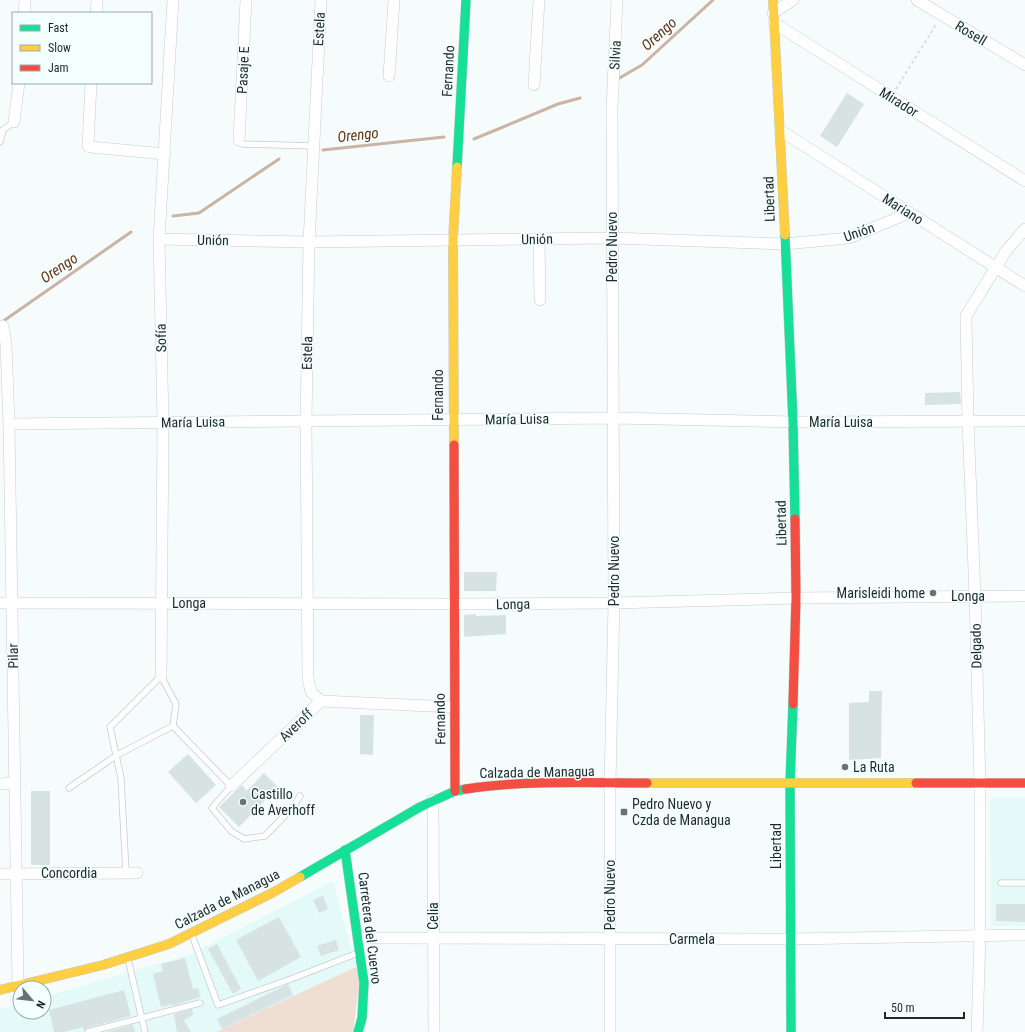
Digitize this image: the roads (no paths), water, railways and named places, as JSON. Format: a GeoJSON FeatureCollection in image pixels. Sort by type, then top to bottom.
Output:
{"type":"FeatureCollection","features":[{"type":"Feature","properties":{"kind":"street"},"geometry":{"type":"LineString","coordinates":[[24,12],[25,0]]}},
{"type":"Feature","properties":{"kind":"street"},"geometry":{"type":"LineString","coordinates":[[96,0],[96,12]]}},
{"type":"Feature","properties":{"kind":"street","name":"Sofía"},"geometry":{"type":"LineString","coordinates":[[161,676],[163,422],[159,239],[173,0]]}},
{"type":"Feature","properties":{"kind":"street","name":"Pasaje E"},"geometry":{"type":"LineString","coordinates":[[239,140],[246,0]]}},
{"type":"Feature","properties":{"kind":"street","name":"Estela"},"geometry":{"type":"LineString","coordinates":[[321,0],[309,242],[306,421],[308,678],[311,692],[321,701]]}},
{"type":"Feature","properties":{"kind":"street"},"geometry":{"type":"LineString","coordinates":[[389,76],[394,0]]}},
{"type":"Feature","properties":{"kind":"street","name":"Fernando"},"geometry":{"type":"LineString","coordinates":[[455,790],[453,707],[453,240],[466,0]]}},
{"type":"Feature","properties":{"kind":"street"},"geometry":{"type":"LineString","coordinates":[[534,85],[539,0]]}},
{"type":"Feature","properties":{"kind":"street","name":"Silvia"},"geometry":{"type":"LineString","coordinates":[[612,110],[617,0]]}},
{"type":"Feature","properties":{"kind":"street","name":"Libertad"},"geometry":{"type":"LineString","coordinates":[[773,0],[781,131],[793,422],[796,598],[790,783],[790,1032]]}},
{"type":"Feature","properties":{"kind":"street"},"geometry":{"type":"LineString","coordinates":[[773,18],[793,0]]}},
{"type":"Feature","properties":{"kind":"street","name":"Rosell"},"geometry":{"type":"LineString","coordinates":[[917,0],[1025,65]]}},
{"type":"Feature","properties":{"kind":"street","name":"Mirador"},"geometry":{"type":"LineString","coordinates":[[773,18],[891,97],[1025,181]]}},
{"type":"Feature","properties":{"kind":"street"},"geometry":{"type":"LineString","coordinates":[[14,122],[19,84]]}},
{"type":"Feature","properties":{"kind":"street"},"geometry":{"type":"LineString","coordinates":[[92,84],[88,146],[164,154]]}},
{"type":"Feature","properties":{"kind":"street","name":"Pedro Nuevo"},"geometry":{"type":"LineString","coordinates":[[610,1032],[610,784],[614,603],[614,418],[611,238],[612,110]]}},
{"type":"Feature","properties":{"kind":"street","name":"Mariano"},"geometry":{"type":"LineString","coordinates":[[781,131],[1025,286]]}},
{"type":"Feature","properties":{"kind":"street","name":"Unión"},"geometry":{"type":"LineString","coordinates":[[159,239],[309,242],[611,238],[785,244],[849,238],[909,213]]}},
{"type":"Feature","properties":{"kind":"street","name":"Delgado"},"geometry":{"type":"LineString","coordinates":[[977,1032],[980,935],[980,784],[966,316],[997,268],[1006,251],[1025,229]]}},
{"type":"Feature","properties":{"kind":"street"},"geometry":{"type":"LineString","coordinates":[[539,239],[540,300]]}},
{"type":"Feature","properties":{"kind":"street","name":"Pilar"},"geometry":{"type":"LineString","coordinates":[[3,326],[6,344],[9,424],[18,980]]}},
{"type":"Feature","properties":{"kind":"street","name":"María Luisa"},"geometry":{"type":"LineString","coordinates":[[9,424],[614,418],[793,422],[1025,421]]}},
{"type":"Feature","properties":{"kind":"street","name":"Longa"},"geometry":{"type":"LineString","coordinates":[[0,603],[614,603],[796,598],[1025,596]]}},
{"type":"Feature","properties":{"kind":"street","name":"Averoff"},"geometry":{"type":"LineString","coordinates":[[232,786],[321,701],[453,707]]}},
{"type":"Feature","properties":{"kind":"street"},"geometry":{"type":"LineString","coordinates":[[0,784],[15,783]]}},
{"type":"Feature","properties":{"kind":"street","name":"Calzada de Managua"},"geometry":{"type":"LineString","coordinates":[[41,980],[128,957],[169,944],[272,894],[345,850],[433,800],[455,790],[513,783],[1025,783]]}},
{"type":"Feature","properties":{"kind":"street","name":"Celia"},"geometry":{"type":"LineString","coordinates":[[433,800],[434,1032]]}},
{"type":"Feature","properties":{"kind":"street","name":"Carretera del Cuervo"},"geometry":{"type":"LineString","coordinates":[[345,850],[364,983],[362,1018],[358,1032]]}},
{"type":"Feature","properties":{"kind":"street","name":"Concordia"},"geometry":{"type":"LineString","coordinates":[[0,874],[137,873]]}},
{"type":"Feature","properties":{"kind":"street","name":"Carmela"},"geometry":{"type":"LineString","coordinates":[[358,938],[790,939],[1025,935]]}},
{"type":"Feature","properties":{"kind":"street","name":"Calzada de Managua"},"geometry":{"type":"LineString","coordinates":[[0,990],[12,987]]}},
{"type":"Feature","properties":{"kind":"lane"},"geometry":{"type":"LineString","coordinates":[[0,142],[2,132],[14,122]]}},
{"type":"Feature","properties":{"kind":"lane"},"geometry":{"type":"LineString","coordinates":[[239,140],[242,144],[313,146]]}},
{"type":"Feature","properties":{"kind":"lane"},"geometry":{"type":"LineString","coordinates":[[126,873],[121,778],[110,727],[161,676],[176,704],[173,726]]}},
{"type":"Feature","properties":{"kind":"lane"},"geometry":{"type":"LineString","coordinates":[[69,788],[117,755],[173,726]]}},
{"type":"Feature","properties":{"kind":"lane"},"geometry":{"type":"LineString","coordinates":[[173,726],[232,786]]}},
{"type":"Feature","properties":{"kind":"lane","name":"Averoff"},"geometry":{"type":"LineString","coordinates":[[232,786],[212,808],[231,830],[244,839],[251,840],[265,836],[294,806],[300,796]]}},
{"type":"Feature","properties":{"kind":"lane"},"geometry":{"type":"LineString","coordinates":[[1001,883],[1025,883]]}},
{"type":"Feature","properties":{"kind":"lane"},"geometry":{"type":"LineString","coordinates":[[192,933],[218,1005],[360,952]]}},
{"type":"Feature","properties":{"kind":"lane"},"geometry":{"type":"LineString","coordinates":[[128,957],[145,1032]]}},
{"type":"Feature","properties":{"kind":"lane"},"geometry":{"type":"LineString","coordinates":[[88,1032],[141,1017],[200,1003]]}},
{"type":"Feature","properties":{"kind":"waterway","name":"Orengo"},"geometry":{"type":"LineString","coordinates":[[616,80],[642,65],[713,0]]}},
{"type":"Feature","properties":{"kind":"waterway","name":"Orengo"},"geometry":{"type":"LineString","coordinates":[[474,139],[558,104],[580,98]]}},
{"type":"Feature","properties":{"kind":"waterway","name":"Orengo"},"geometry":{"type":"LineString","coordinates":[[323,150],[444,137]]}},
{"type":"Feature","properties":{"kind":"waterway","name":"Orengo"},"geometry":{"type":"LineString","coordinates":[[173,216],[199,213],[279,159]]}},
{"type":"Feature","properties":{"kind":"waterway","name":"Orengo"},"geometry":{"type":"LineString","coordinates":[[2,322],[131,232]]}},
{"type":"Feature","properties":{"kind":"place","name":"Marisleidi home"},"geometry":{"type":"Point","coordinates":[933,593]}},
{"type":"Feature","properties":{"kind":"place","name":"La Ruta"},"geometry":{"type":"Point","coordinates":[845,767]}},
{"type":"Feature","properties":{"kind":"place","name":"Castillo de Averhoff"},"geometry":{"type":"Point","coordinates":[243,802]}},
{"type":"Feature","properties":{"kind":"place","name":"Pedro Nuevo y Czda de Managua"},"geometry":{"type":"Point","coordinates":[624,812]}}]}
